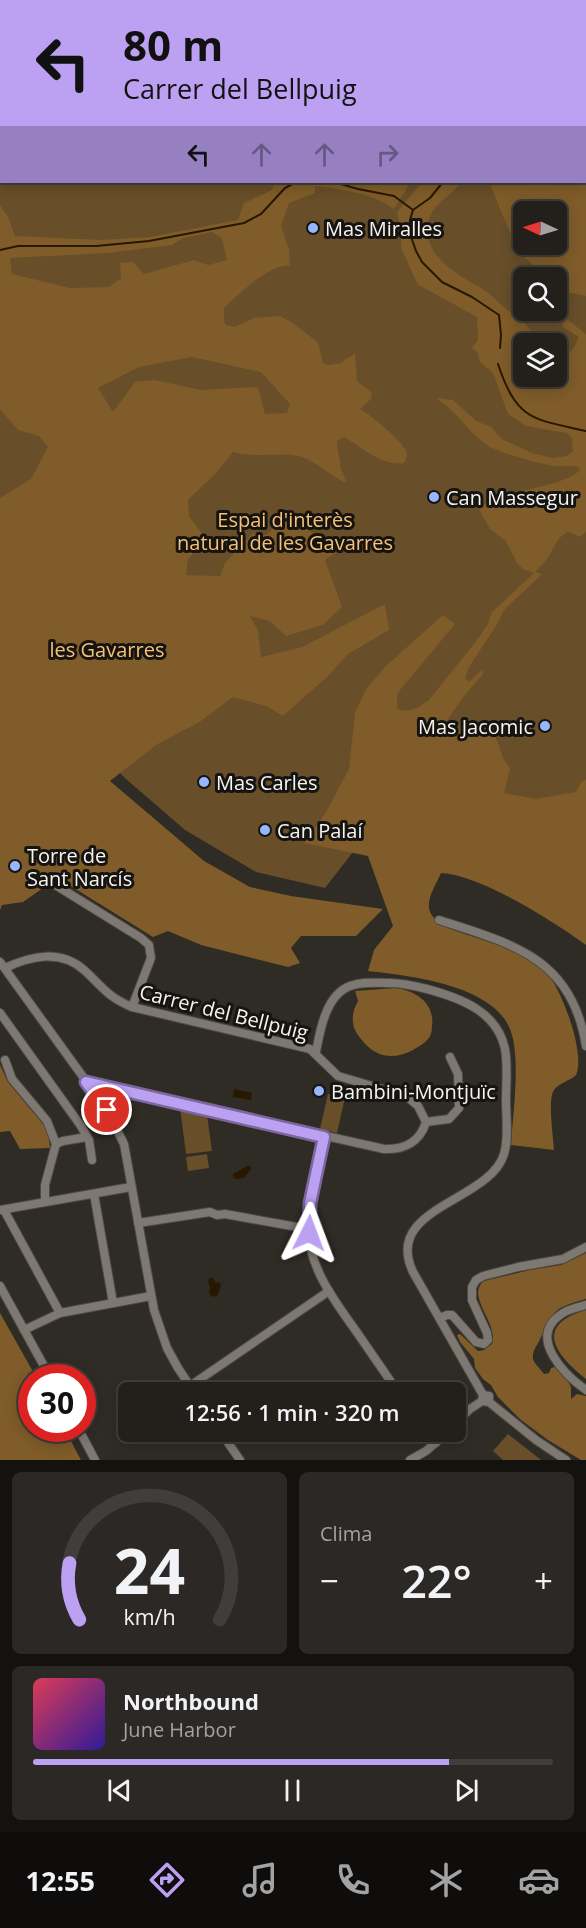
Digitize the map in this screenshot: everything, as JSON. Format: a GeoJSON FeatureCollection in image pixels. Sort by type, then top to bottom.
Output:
{"type":"FeatureCollection","features":[{"type":"Feature","properties":{"kind":"street"},"geometry":{"type":"LineString","coordinates":[[57,886],[149,945],[152,958],[132,1007]]}},
{"type":"Feature","properties":{"kind":"street"},"geometry":{"type":"LineString","coordinates":[[439,920],[503,942],[543,963],[574,1003],[586,1046]]}},
{"type":"Feature","properties":{"kind":"street","name":"Carrer del Bellpuig"},"geometry":{"type":"LineString","coordinates":[[2,965],[55,956],[69,960],[82,968],[106,993],[132,1007],[304,1047],[316,1052],[327,1067],[338,1076],[406,1096],[418,1106],[426,1122]]}},
{"type":"Feature","properties":{"kind":"street"},"geometry":{"type":"LineString","coordinates":[[2,965],[107,1110],[122,1138],[151,1296],[167,1348],[188,1382]]}},
{"type":"Feature","properties":{"kind":"street"},"geometry":{"type":"LineString","coordinates":[[316,1052],[323,1022],[335,998],[345,988],[367,983],[406,984],[461,999],[489,1019],[500,1036],[505,1051],[506,1077],[506,1146],[501,1162],[490,1177],[428,1215],[415,1230],[407,1251],[413,1272],[485,1399],[536,1440],[566,1460]]}},
{"type":"Feature","properties":{"kind":"street"},"geometry":{"type":"LineString","coordinates":[[0,1012],[81,1126],[89,1140],[92,1160]]}},
{"type":"Feature","properties":{"kind":"street"},"geometry":{"type":"LineString","coordinates":[[86,1082],[324,1137],[384,1149],[399,1149],[409,1145],[417,1138],[426,1122],[449,1119],[459,1108],[460,1083],[450,1057]]}},
{"type":"Feature","properties":{"kind":"street"},"geometry":{"type":"LineString","coordinates":[[6,1060],[12,1079],[47,1121],[56,1144],[45,1185],[45,1202]]}},
{"type":"Feature","properties":{"kind":"street"},"geometry":{"type":"LineString","coordinates":[[56,1144],[87,1137]]}},
{"type":"Feature","properties":{"kind":"street"},"geometry":{"type":"LineString","coordinates":[[324,1137],[312,1193],[308,1229],[313,1256],[329,1291],[391,1382]]}},
{"type":"Feature","properties":{"kind":"street"},"geometry":{"type":"LineString","coordinates":[[60,1313],[2,1210],[131,1187]]}},
{"type":"Feature","properties":{"kind":"street"},"geometry":{"type":"LineString","coordinates":[[94,1194],[113,1303]]}},
{"type":"Feature","properties":{"kind":"street"},"geometry":{"type":"LineString","coordinates":[[138,1223],[210,1212],[308,1229]]}},
{"type":"Feature","properties":{"kind":"street"},"geometry":{"type":"LineString","coordinates":[[440,1318],[452,1315],[472,1339],[479,1344],[484,1344],[488,1340],[488,1333],[471,1296],[476,1280],[518,1267],[563,1259],[586,1247]]}},
{"type":"Feature","properties":{"kind":"street"},"geometry":{"type":"LineString","coordinates":[[0,1286],[43,1364]]}},
{"type":"Feature","properties":{"kind":"street"},"geometry":{"type":"LineString","coordinates":[[202,1382],[329,1291]]}},
{"type":"Feature","properties":{"kind":"street"},"geometry":{"type":"LineString","coordinates":[[24,1330],[60,1313],[151,1296]]}},
{"type":"Feature","properties":{"kind":"street"},"geometry":{"type":"LineString","coordinates":[[586,1305],[560,1315],[550,1327],[547,1338],[550,1350],[557,1362],[570,1378],[586,1390]]}},
{"type":"Feature","properties":{"kind":"street"},"geometry":{"type":"LineString","coordinates":[[466,1413],[485,1399]]}},
{"type":"Feature","properties":{"kind":"street"},"geometry":{"type":"LineString","coordinates":[[85,1442],[95,1460]]}},
{"type":"Feature","properties":{"kind":"street"},"geometry":{"type":"LineString","coordinates":[[228,1442],[240,1460]]}},
{"type":"Feature","properties":{"kind":"street"},"geometry":{"type":"LineString","coordinates":[[410,1460],[436,1443]]}},
{"type":"Feature","properties":{"kind":"green space","name":"Espai d'interès natural de les Gavarres"},"geometry":{"type":"Polygon","coordinates":[[[0,183],[586,183],[586,939],[517,880],[353,852],[325,888],[256,872],[185,830],[126,779],[0,653],[0,183]]]}},
{"type":"Feature","properties":{"kind":"green space","name":"les Gavarres"},"geometry":{"type":"Polygon","coordinates":[[[275,183],[408,183],[394,209],[366,195],[315,186],[315,193],[289,203],[281,226],[289,250],[290,266],[273,269],[246,288],[224,308],[226,325],[235,327],[254,318],[280,316],[291,322],[318,342],[323,363],[328,365],[342,363],[355,354],[357,381],[372,393],[371,399],[360,409],[394,436],[405,448],[407,457],[404,463],[389,462],[344,437],[338,440],[337,444],[341,469],[347,483],[302,457],[233,452],[217,472],[188,500],[189,516],[203,535],[197,550],[188,559],[186,575],[220,576],[225,563],[253,533],[266,535],[279,524],[295,520],[324,542],[346,546],[325,560],[342,607],[323,625],[286,636],[270,621],[250,616],[258,631],[261,657],[302,647],[385,604],[389,630],[348,654],[327,677],[283,716],[266,706],[233,697],[201,721],[156,745],[110,781],[204,861],[250,887],[291,896],[383,909],[356,936],[301,936],[291,948],[300,963],[288,967],[201,945],[168,931],[153,937],[61,880],[43,888],[23,902],[2,905],[0,910],[0,498],[31,479],[48,447],[39,436],[18,430],[0,409],[0,205],[8,217],[15,236],[102,240],[150,237],[238,220],[244,203],[272,190],[275,183]],[[212,232],[183,238],[172,245],[107,253],[10,258],[12,274],[70,288],[109,287],[121,278],[120,263],[133,262],[144,274],[194,260],[208,265],[227,260],[222,238],[212,232]],[[192,357],[139,367],[98,388],[113,412],[135,382],[155,380],[201,390],[258,387],[265,414],[287,413],[290,404],[261,372],[192,357]]]}},
{"type":"Feature","properties":{"kind":"green space"},"geometry":{"type":"Polygon","coordinates":[[[426,183],[460,183],[431,214],[428,232],[430,243],[435,253],[452,270],[489,294],[513,315],[513,321],[521,321],[532,333],[513,333],[513,387],[567,387],[567,355],[579,337],[563,327],[563,323],[568,320],[586,334],[586,532],[580,537],[568,532],[561,536],[535,572],[542,574],[504,610],[469,667],[465,678],[469,682],[482,670],[484,673],[446,722],[456,730],[475,724],[495,735],[504,760],[510,768],[504,793],[536,799],[576,792],[582,781],[586,780],[586,945],[496,890],[457,876],[441,873],[429,902],[430,912],[440,924],[508,948],[533,960],[543,968],[557,989],[575,1036],[578,1065],[576,1075],[559,1085],[552,1095],[554,1150],[511,1145],[516,1060],[512,1035],[504,1018],[490,1005],[472,994],[451,986],[407,976],[368,971],[374,950],[393,926],[368,856],[304,843],[326,812],[349,769],[355,713],[366,689],[387,665],[443,615],[455,624],[400,690],[397,695],[397,708],[412,710],[428,701],[474,644],[488,624],[492,612],[534,573],[523,569],[517,563],[506,541],[490,529],[479,509],[497,498],[558,482],[580,470],[576,466],[555,466],[531,461],[490,447],[436,398],[453,400],[476,421],[491,427],[502,439],[532,453],[553,458],[567,456],[573,451],[572,439],[567,433],[526,426],[508,414],[493,373],[480,362],[477,352],[472,348],[478,340],[477,317],[419,285],[401,248],[397,212],[419,186],[426,183]]]}},
{"type":"Feature","properties":{"kind":"green space"},"geometry":{"type":"Polygon","coordinates":[[[489,183],[586,183],[586,296],[567,292],[567,267],[535,267],[521,255],[567,255],[567,201],[513,201],[513,240],[489,183]]]}},
{"type":"Feature","properties":{"kind":"green space"},"geometry":{"type":"Polygon","coordinates":[[[396,988],[423,999],[432,1018],[432,1032],[427,1040],[413,1050],[391,1056],[378,1053],[366,1045],[353,1025],[353,1015],[358,1001],[355,991],[396,988]]]}},
{"type":"Feature","properties":{"kind":"green space"},"geometry":{"type":"Polygon","coordinates":[[[0,1065],[8,1082],[48,1130],[50,1148],[20,1149],[10,1131],[0,1132],[0,1065]]]}},
{"type":"Feature","properties":{"kind":"green space"},"geometry":{"type":"Polygon","coordinates":[[[328,1094],[345,1098],[337,1133],[320,1129],[328,1094]]]}},
{"type":"Feature","properties":{"kind":"green space"},"geometry":{"type":"Polygon","coordinates":[[[180,1108],[207,1115],[212,1151],[186,1154],[180,1108]]]}},
{"type":"Feature","properties":{"kind":"green space"},"geometry":{"type":"Polygon","coordinates":[[[207,1154],[209,1168],[188,1171],[186,1157],[207,1154]]]}},
{"type":"Feature","properties":{"kind":"green space"},"geometry":{"type":"Polygon","coordinates":[[[586,1253],[586,1299],[557,1310],[533,1356],[535,1363],[544,1374],[549,1373],[551,1368],[555,1367],[568,1381],[571,1387],[571,1399],[577,1394],[586,1396],[586,1460],[581,1460],[521,1420],[498,1397],[491,1385],[475,1368],[474,1359],[457,1335],[460,1334],[478,1351],[492,1344],[491,1327],[478,1294],[479,1287],[484,1281],[561,1265],[586,1253]]]}},
{"type":"Feature","properties":{"kind":"green space"},"geometry":{"type":"Polygon","coordinates":[[[586,1310],[586,1379],[565,1360],[554,1341],[555,1332],[560,1324],[570,1316],[586,1310]]]}},
{"type":"Feature","properties":{"kind":"green space"},"geometry":{"type":"Polygon","coordinates":[[[0,1313],[29,1364],[18,1364],[18,1442],[71,1442],[81,1460],[0,1460],[0,1313]]]}},
{"type":"Feature","properties":{"kind":"green space"},"geometry":{"type":"Polygon","coordinates":[[[508,1434],[541,1460],[503,1460],[493,1451],[508,1434]]]}},
{"type":"Feature","properties":{"kind":"shaded area"},"geometry":{"type":"Polygon","coordinates":[[[234,1089],[252,1093],[251,1100],[233,1097],[234,1089]]]}},
{"type":"Feature","properties":{"kind":"shaded area"},"geometry":{"type":"Polygon","coordinates":[[[247,1166],[251,1169],[244,1178],[233,1177],[233,1174],[247,1166]]]}},
{"type":"Feature","properties":{"kind":"shaded area"},"geometry":{"type":"Polygon","coordinates":[[[210,1278],[221,1285],[218,1295],[213,1297],[209,1291],[210,1278]]]}},
{"type":"Feature","properties":{"kind":"waterway"},"geometry":{"type":"LineString","coordinates":[[0,250],[18,246],[96,246],[149,241],[244,223],[261,214],[285,188],[294,183]]}},
{"type":"Feature","properties":{"kind":"waterway"},"geometry":{"type":"LineString","coordinates":[[337,183],[394,196],[413,210]]}},
{"type":"Feature","properties":{"kind":"waterway"},"geometry":{"type":"LineString","coordinates":[[442,183],[430,198],[413,210],[409,231],[416,251],[422,262],[442,282],[472,297],[499,315],[500,348]]}},
{"type":"Feature","properties":{"kind":"waterway"},"geometry":{"type":"LineString","coordinates":[[498,364],[512,397],[529,414],[540,420],[586,431]]}},
{"type":"Feature","properties":{"kind":"place","name":"Mas Miralles"},"geometry":{"type":"Point","coordinates":[313,228]}},
{"type":"Feature","properties":{"kind":"place","name":"Can Massegur"},"geometry":{"type":"Point","coordinates":[434,497]}},
{"type":"Feature","properties":{"kind":"place","name":"Mas Jacomic"},"geometry":{"type":"Point","coordinates":[545,726]}},
{"type":"Feature","properties":{"kind":"place","name":"Mas Carles"},"geometry":{"type":"Point","coordinates":[204,782]}},
{"type":"Feature","properties":{"kind":"place","name":"Can Palaí"},"geometry":{"type":"Point","coordinates":[265,830]}},
{"type":"Feature","properties":{"kind":"place","name":"Torre de Sant Narcís"},"geometry":{"type":"Point","coordinates":[15,866]}},
{"type":"Feature","properties":{"kind":"place","name":"Bambini-Montjuïc"},"geometry":{"type":"Point","coordinates":[319,1091]}},
{"type":"Feature","properties":{"kind":"route"},"geometry":{"type":"LineString","coordinates":[[107,1110],[86,1082],[324,1137],[310,1203],[309,1233]]}}]}
